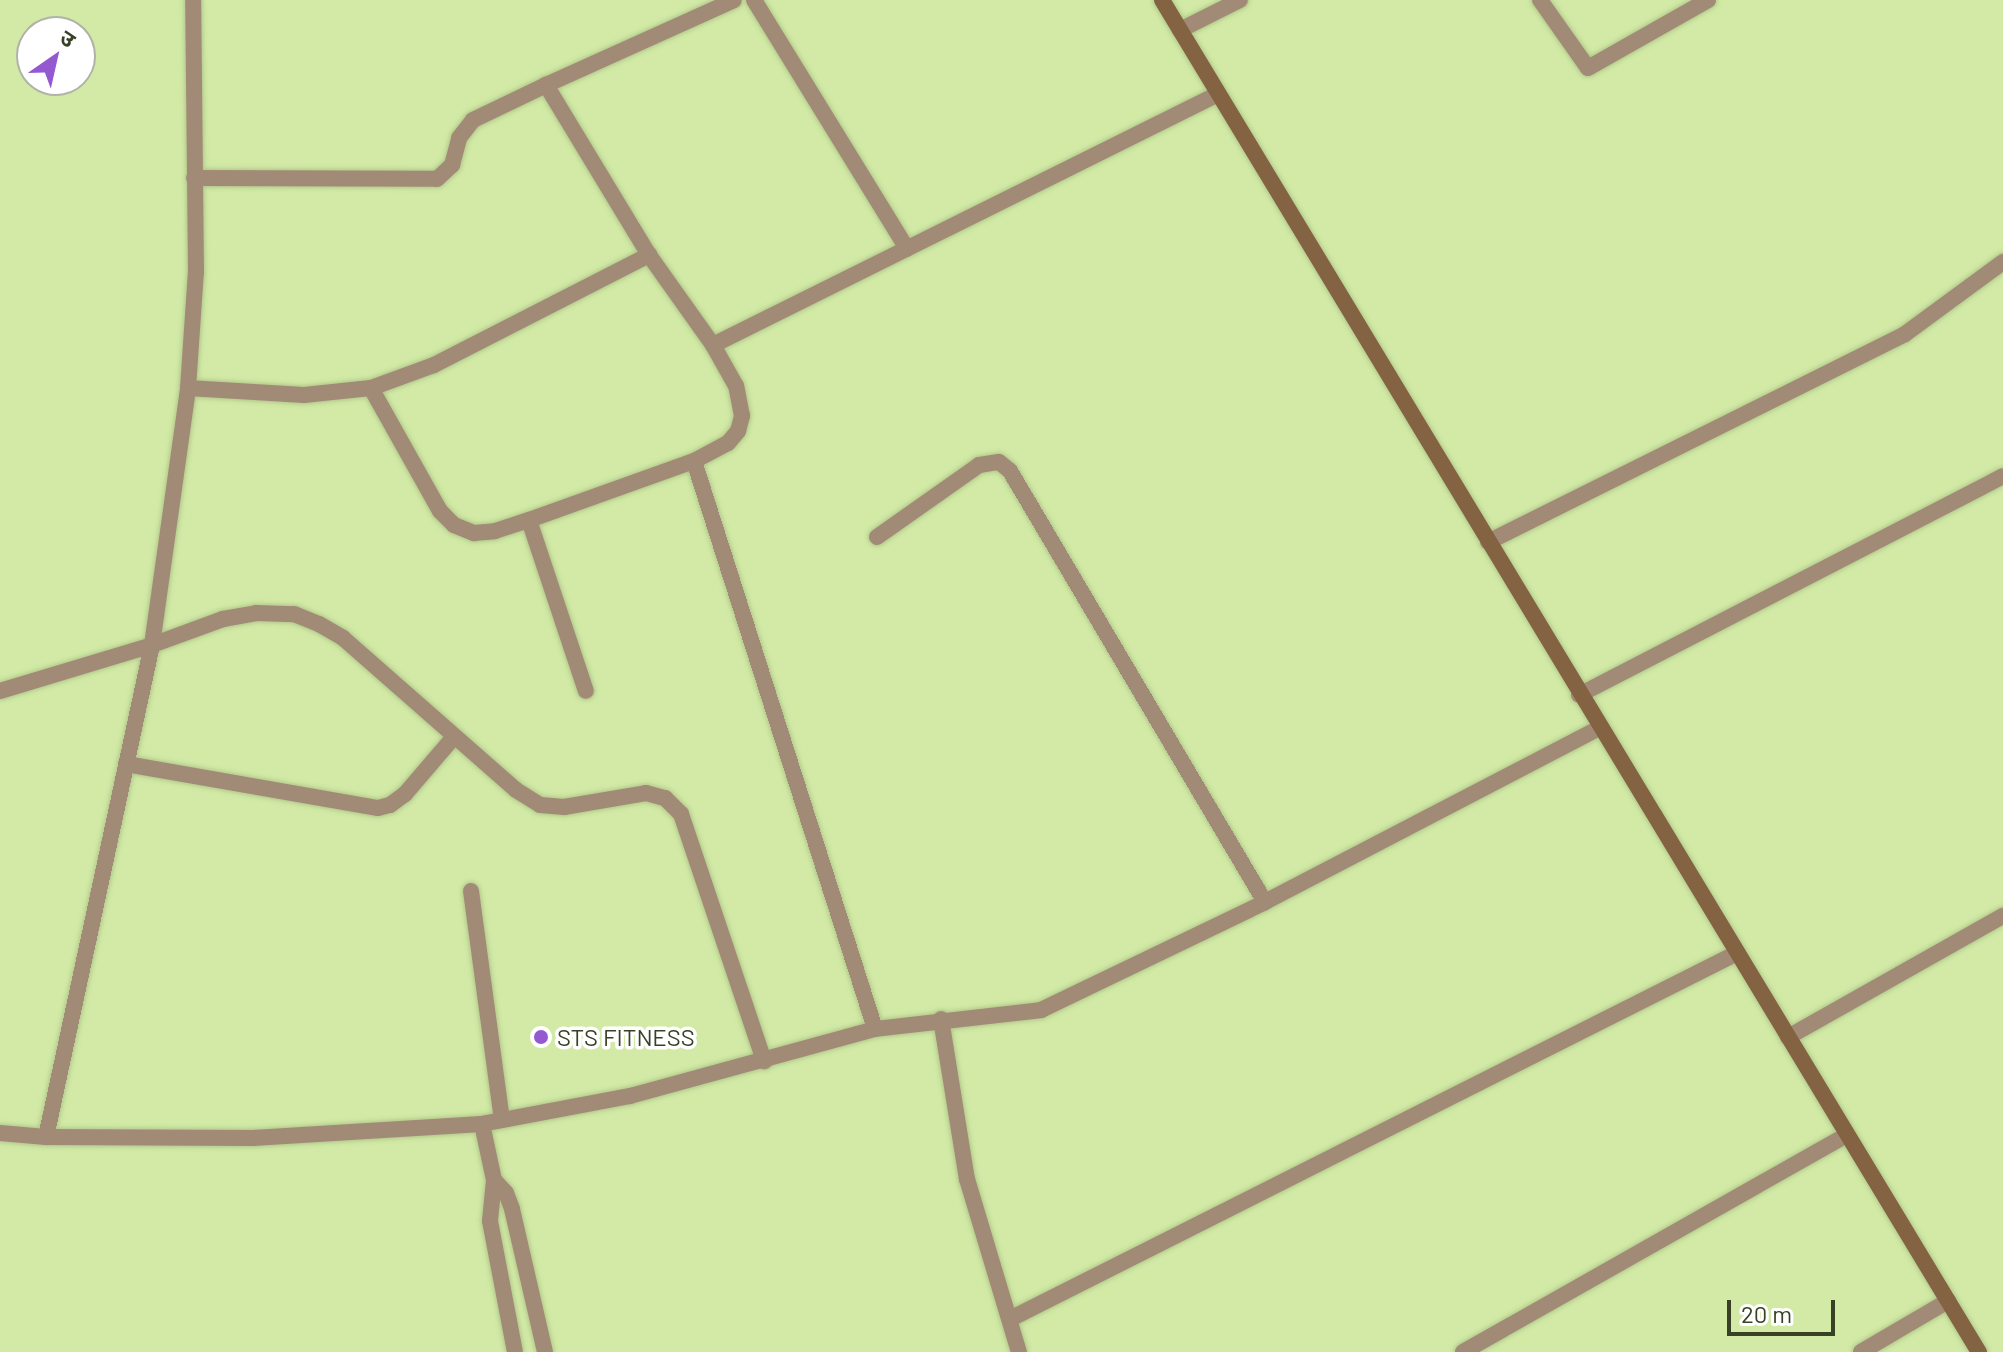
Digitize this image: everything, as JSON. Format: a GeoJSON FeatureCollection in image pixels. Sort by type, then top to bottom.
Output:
{"type":"FeatureCollection","features":[{"type":"Feature","properties":{"kind":"main road"},"geometry":{"type":"LineString","coordinates":[[1162,0],[1579,695],[1979,1352]]}},
{"type":"Feature","properties":{"kind":"street"},"geometry":{"type":"LineString","coordinates":[[46,1137],[152,645],[188,388],[196,272],[193,0]]}},
{"type":"Feature","properties":{"kind":"street"},"geometry":{"type":"LineString","coordinates":[[194,178],[437,179],[452,165],[459,138],[473,120],[714,4],[734,0]]}},
{"type":"Feature","properties":{"kind":"street"},"geometry":{"type":"LineString","coordinates":[[754,0],[907,249]]}},
{"type":"Feature","properties":{"kind":"street"},"geometry":{"type":"LineString","coordinates":[[1180,30],[1240,0]]}},
{"type":"Feature","properties":{"kind":"street"},"geometry":{"type":"LineString","coordinates":[[1540,0],[1588,68],[1708,0]]}},
{"type":"Feature","properties":{"kind":"street"},"geometry":{"type":"LineString","coordinates":[[371,388],[440,511],[454,525],[474,533],[495,531],[529,520],[694,461],[728,443],[738,431],[742,416],[736,386],[713,345],[649,255],[546,85]]}},
{"type":"Feature","properties":{"kind":"street"},"geometry":{"type":"LineString","coordinates":[[713,345],[1218,94]]}},
{"type":"Feature","properties":{"kind":"street"},"geometry":{"type":"LineString","coordinates":[[188,388],[304,395],[371,388],[434,365],[649,255]]}},
{"type":"Feature","properties":{"kind":"street"},"geometry":{"type":"LineString","coordinates":[[1488,542],[1905,334],[2003,262]]}},
{"type":"Feature","properties":{"kind":"street"},"geometry":{"type":"LineString","coordinates":[[694,461],[875,1029]]}},
{"type":"Feature","properties":{"kind":"street"},"geometry":{"type":"LineString","coordinates":[[877,537],[987,461],[999,462],[1010,471],[1265,902]]}},
{"type":"Feature","properties":{"kind":"street"},"geometry":{"type":"LineString","coordinates":[[1579,695],[2003,476]]}},
{"type":"Feature","properties":{"kind":"street"},"geometry":{"type":"LineString","coordinates":[[529,520],[586,691]]}},
{"type":"Feature","properties":{"kind":"street"},"geometry":{"type":"LineString","coordinates":[[0,691],[152,645],[223,619],[256,613],[294,614],[343,638],[453,738],[516,790],[540,805],[564,807],[646,793],[665,798],[681,814],[764,1061]]}},
{"type":"Feature","properties":{"kind":"street"},"geometry":{"type":"LineString","coordinates":[[0,1133],[46,1137],[253,1138],[482,1124],[630,1096],[875,1029],[941,1019],[1013,1015],[1041,1010],[1265,902],[1599,728]]}},
{"type":"Feature","properties":{"kind":"street"},"geometry":{"type":"LineString","coordinates":[[126,764],[378,808],[390,805],[405,794],[453,738]]}},
{"type":"Feature","properties":{"kind":"street"},"geometry":{"type":"LineString","coordinates":[[471,891],[502,1120]]}},
{"type":"Feature","properties":{"kind":"street"},"geometry":{"type":"LineString","coordinates":[[1788,1037],[2003,916]]}},
{"type":"Feature","properties":{"kind":"street"},"geometry":{"type":"LineString","coordinates":[[1010,1319],[1737,953]]}},
{"type":"Feature","properties":{"kind":"street"},"geometry":{"type":"LineString","coordinates":[[941,1019],[967,1179],[1019,1352]]}},
{"type":"Feature","properties":{"kind":"street"},"geometry":{"type":"LineString","coordinates":[[482,1124],[494,1180],[490,1221],[515,1352]]}},
{"type":"Feature","properties":{"kind":"street"},"geometry":{"type":"LineString","coordinates":[[1463,1352],[1486,1346],[1847,1135]]}},
{"type":"Feature","properties":{"kind":"street"},"geometry":{"type":"LineString","coordinates":[[494,1180],[506,1193],[515,1218],[545,1352]]}},
{"type":"Feature","properties":{"kind":"street"},"geometry":{"type":"LineString","coordinates":[[1861,1352],[1948,1301]]}},
{"type":"Feature","properties":{"kind":"place","name":"STS FITNESS"},"geometry":{"type":"Point","coordinates":[541,1037]}}]}
